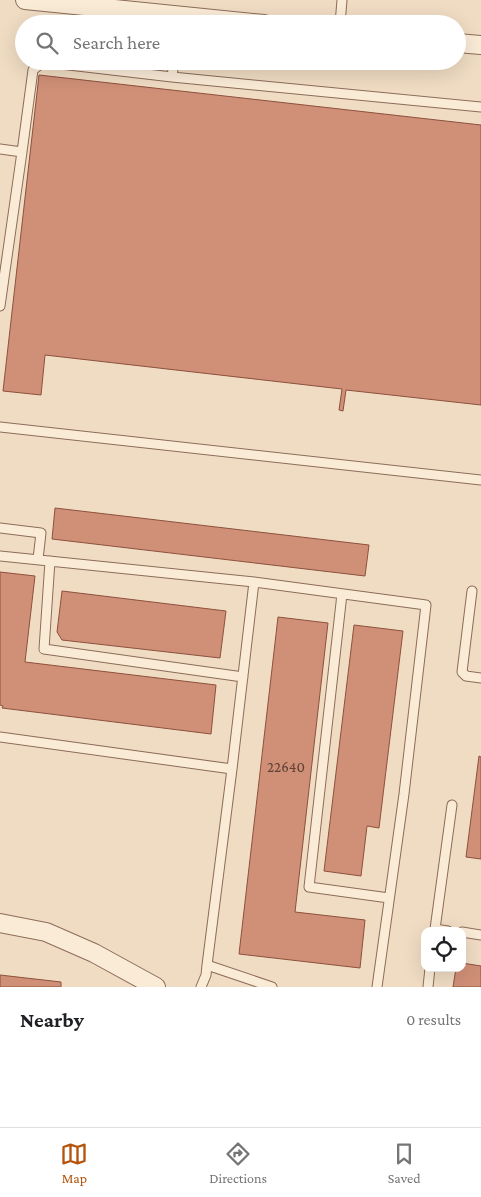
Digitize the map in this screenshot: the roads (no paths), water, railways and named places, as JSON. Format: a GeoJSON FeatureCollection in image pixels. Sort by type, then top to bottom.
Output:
{"type":"FeatureCollection","features":[{"type":"Feature","properties":{"kind":"street"},"geometry":{"type":"LineString","coordinates":[[25,0],[140,15]]}},
{"type":"Feature","properties":{"kind":"street"},"geometry":{"type":"LineString","coordinates":[[466,44],[481,45]]}},
{"type":"Feature","properties":{"kind":"street"},"geometry":{"type":"LineString","coordinates":[[0,923],[46,932],[94,953],[156,987]]}},
{"type":"Feature","properties":{"kind":"lane"},"geometry":{"type":"LineString","coordinates":[[341,15],[342,0]]}},
{"type":"Feature","properties":{"kind":"lane"},"geometry":{"type":"LineString","coordinates":[[0,306],[33,70]]}},
{"type":"Feature","properties":{"kind":"lane"},"geometry":{"type":"LineString","coordinates":[[112,70],[481,107]]}},
{"type":"Feature","properties":{"kind":"lane"},"geometry":{"type":"LineString","coordinates":[[172,77],[173,70]]}},
{"type":"Feature","properties":{"kind":"lane"},"geometry":{"type":"LineString","coordinates":[[0,149],[22,152]]}},
{"type":"Feature","properties":{"kind":"lane"},"geometry":{"type":"LineString","coordinates":[[0,427],[481,480]]}},
{"type":"Feature","properties":{"kind":"lane"},"geometry":{"type":"LineString","coordinates":[[0,528],[42,533],[38,560]]}},
{"type":"Feature","properties":{"kind":"lane"},"geometry":{"type":"LineString","coordinates":[[0,556],[254,582],[426,604],[404,794],[377,987]]}},
{"type":"Feature","properties":{"kind":"lane"},"geometry":{"type":"LineString","coordinates":[[50,561],[44,649],[243,677]]}},
{"type":"Feature","properties":{"kind":"lane"},"geometry":{"type":"LineString","coordinates":[[201,987],[206,976],[254,582]]}},
{"type":"Feature","properties":{"kind":"lane"},"geometry":{"type":"LineString","coordinates":[[472,591],[462,672],[466,676],[481,678]]}},
{"type":"Feature","properties":{"kind":"lane"},"geometry":{"type":"LineString","coordinates":[[342,594],[309,887],[389,898]]}},
{"type":"Feature","properties":{"kind":"lane"},"geometry":{"type":"LineString","coordinates":[[0,737],[232,768]]}},
{"type":"Feature","properties":{"kind":"lane"},"geometry":{"type":"LineString","coordinates":[[435,927],[452,805]]}},
{"type":"Feature","properties":{"kind":"lane"},"geometry":{"type":"LineString","coordinates":[[466,933],[481,935]]}},
{"type":"Feature","properties":{"kind":"lane"},"geometry":{"type":"LineString","coordinates":[[207,965],[272,987]]}},
{"type":"Feature","properties":{"kind":"lane"},"geometry":{"type":"LineString","coordinates":[[428,987],[430,972]]}}]}
